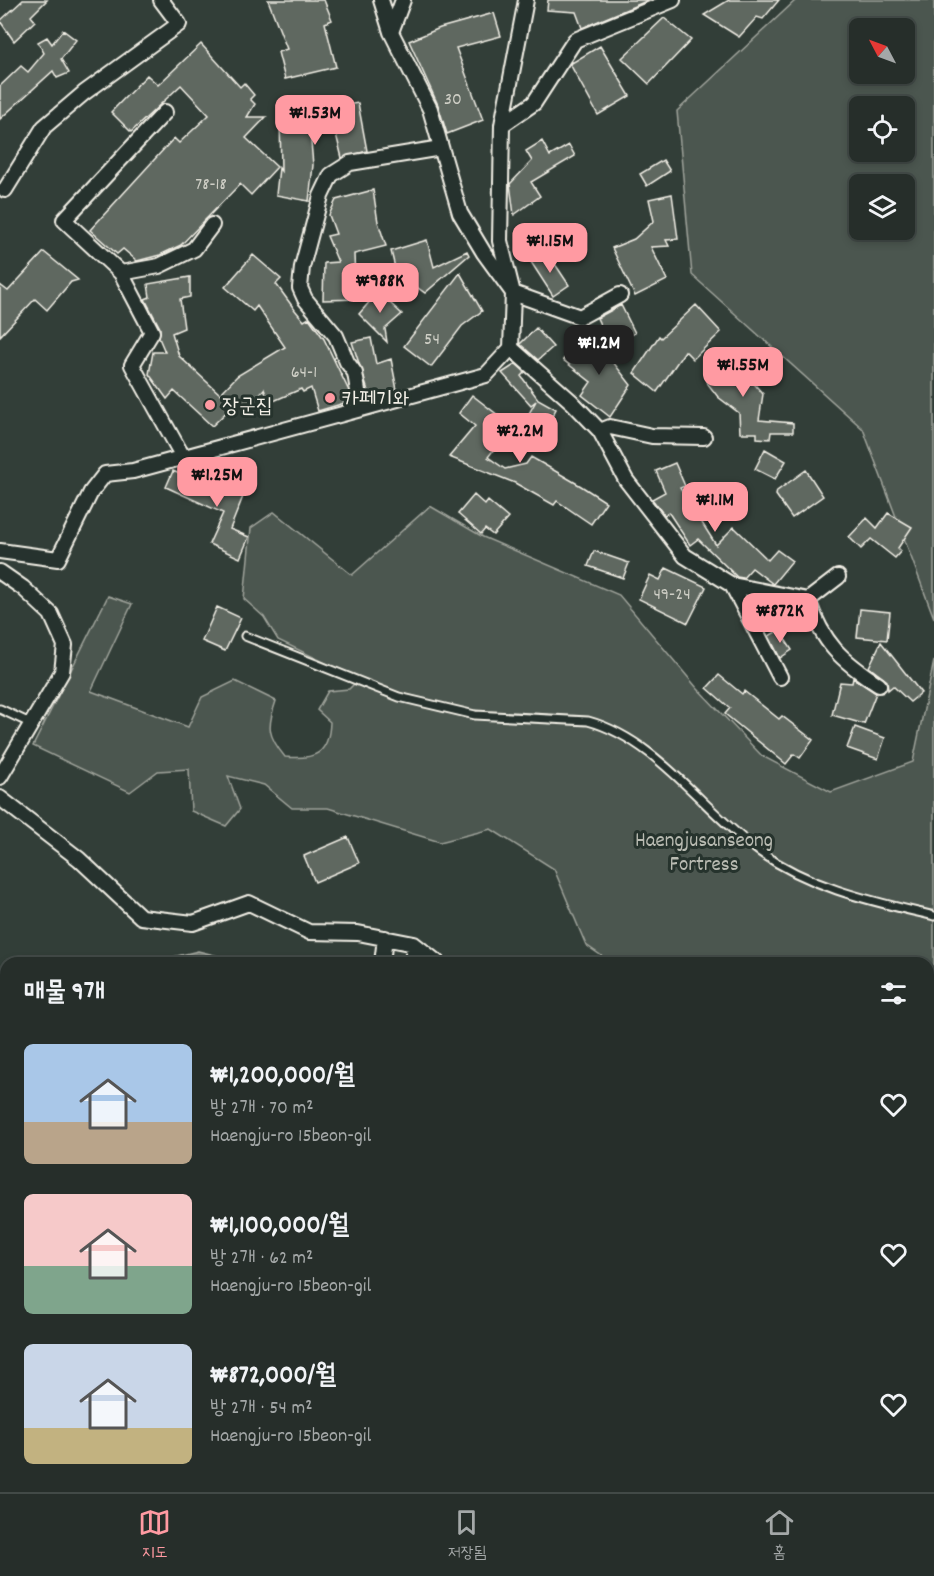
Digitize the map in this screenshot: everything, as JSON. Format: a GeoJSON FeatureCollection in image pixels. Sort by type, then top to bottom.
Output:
{"type":"FeatureCollection","features":[{"type":"Feature","properties":{"kind":"street"},"geometry":{"type":"LineString","coordinates":[[5,190],[44,127],[84,93],[178,24],[162,0]]}},
{"type":"Feature","properties":{"kind":"street"},"geometry":{"type":"LineString","coordinates":[[381,0],[391,32],[430,109],[460,213],[484,253],[513,293],[580,317],[620,295]]}},
{"type":"Feature","properties":{"kind":"street"},"geometry":{"type":"LineString","coordinates":[[391,32],[403,0]]}},
{"type":"Feature","properties":{"kind":"street"},"geometry":{"type":"LineString","coordinates":[[0,551],[58,559],[91,492],[105,474],[133,471],[486,375],[511,348],[513,293],[500,241],[502,125],[526,0]]}},
{"type":"Feature","properties":{"kind":"street"},"geometry":{"type":"LineString","coordinates":[[502,125],[534,103],[575,40],[673,0]]}},
{"type":"Feature","properties":{"kind":"street"},"geometry":{"type":"LineString","coordinates":[[165,112],[64,220],[121,273],[152,332],[132,365],[183,457]]}},
{"type":"Feature","properties":{"kind":"street"},"geometry":{"type":"LineString","coordinates":[[361,409],[355,374],[336,336],[305,298],[300,288],[302,267],[321,195],[332,175],[350,163],[441,148]]}},
{"type":"Feature","properties":{"kind":"street"},"geometry":{"type":"LineString","coordinates":[[121,273],[159,266],[194,249],[212,225]]}},
{"type":"Feature","properties":{"kind":"street"},"geometry":{"type":"LineString","coordinates":[[511,348],[600,430],[626,480],[685,556],[732,585],[808,600],[838,577]]}},
{"type":"Feature","properties":{"kind":"street"},"geometry":{"type":"LineString","coordinates":[[600,430],[610,427],[651,436],[704,437]]}},
{"type":"Feature","properties":{"kind":"street"},"geometry":{"type":"LineString","coordinates":[[0,572],[23,588],[51,614],[65,645],[62,672],[32,723],[6,754],[0,777]]}},
{"type":"Feature","properties":{"kind":"street"},"geometry":{"type":"LineString","coordinates":[[732,585],[780,677]]}},
{"type":"Feature","properties":{"kind":"street"},"geometry":{"type":"LineString","coordinates":[[808,600],[817,625],[845,663],[879,685]]}},
{"type":"Feature","properties":{"kind":"street"},"geometry":{"type":"LineString","coordinates":[[0,798],[79,859],[141,916],[193,923],[249,903],[309,932],[358,933],[385,938],[414,944],[430,957]]}},
{"type":"Feature","properties":{"kind":"street"},"geometry":{"type":"LineString","coordinates":[[383,957],[385,938]]}},
{"type":"Feature","properties":{"kind":"street"},"geometry":{"type":"LineString","coordinates":[[413,957],[414,944]]}},
{"type":"Feature","properties":{"kind":"lane"},"geometry":{"type":"LineString","coordinates":[[245,636],[399,697],[474,715],[588,721],[600,724],[620,734],[656,760],[702,797],[745,840],[811,882],[840,893],[934,916]]}},
{"type":"Feature","properties":{"kind":"lane"},"geometry":{"type":"LineString","coordinates":[[0,709],[32,723]]}},
{"type":"Feature","properties":{"kind":"green space"},"geometry":{"type":"Polygon","coordinates":[[[796,0],[934,0],[934,618],[863,429],[692,275],[677,111],[796,0]]]}},
{"type":"Feature","properties":{"kind":"green space","name":"Haengjusanseong Fortress"},"geometry":{"type":"Polygon","coordinates":[[[430,506],[483,537],[619,595],[697,688],[762,756],[831,792],[913,762],[934,661],[934,957],[603,957],[586,945],[554,869],[491,829],[440,842],[328,808],[292,808],[264,785],[228,776],[240,809],[226,826],[191,811],[189,769],[158,771],[130,792],[33,746],[108,596],[132,604],[91,691],[188,727],[202,697],[235,681],[276,701],[270,730],[275,743],[285,757],[305,757],[318,753],[327,741],[330,722],[317,710],[328,691],[349,689],[359,679],[278,640],[264,617],[244,599],[251,528],[274,512],[352,575],[430,506]]]}},
{"type":"Feature","properties":{"kind":"shaded area"},"geometry":{"type":"Polygon","coordinates":[[[198,951],[222,957],[173,957],[198,951]]]}},
{"type":"Feature","properties":{"kind":"building"},"geometry":{"type":"Polygon","coordinates":[[[23,0],[47,0],[31,16],[35,21],[14,41],[0,21],[23,0]]]}},
{"type":"Feature","properties":{"kind":"building"},"geometry":{"type":"Polygon","coordinates":[[[268,0],[324,0],[332,20],[325,23],[336,67],[285,79],[278,52],[287,49],[268,0]]]}},
{"type":"Feature","properties":{"kind":"building"},"geometry":{"type":"Polygon","coordinates":[[[548,0],[649,0],[582,28],[576,12],[547,10],[548,0]]]}},
{"type":"Feature","properties":{"kind":"building"},"geometry":{"type":"Polygon","coordinates":[[[729,0],[779,0],[763,19],[757,17],[739,37],[704,15],[729,0]]]}},
{"type":"Feature","properties":{"kind":"building"},"geometry":{"type":"Polygon","coordinates":[[[494,13],[501,36],[456,48],[483,120],[447,134],[438,105],[409,41],[440,28],[494,13]]]}},
{"type":"Feature","properties":{"kind":"building"},"geometry":{"type":"Polygon","coordinates":[[[664,18],[691,40],[649,84],[622,58],[664,18]]]}},
{"type":"Feature","properties":{"kind":"building"},"geometry":{"type":"Polygon","coordinates":[[[63,30],[76,40],[61,59],[69,73],[57,78],[53,71],[0,119],[0,86],[21,66],[28,72],[44,53],[38,42],[47,37],[52,44],[63,30]]]}},
{"type":"Feature","properties":{"kind":"building"},"geometry":{"type":"Polygon","coordinates":[[[201,44],[240,87],[244,83],[254,95],[250,99],[255,104],[247,117],[266,117],[246,138],[277,167],[251,195],[240,184],[181,245],[160,255],[137,261],[123,249],[117,254],[90,230],[174,138],[179,143],[209,115],[181,85],[131,132],[111,112],[147,75],[158,85],[201,44]]]}},
{"type":"Feature","properties":{"kind":"building"},"geometry":{"type":"Polygon","coordinates":[[[600,46],[630,96],[598,115],[570,64],[600,46]]]}},
{"type":"Feature","properties":{"kind":"building"},"geometry":{"type":"Polygon","coordinates":[[[358,103],[367,151],[342,158],[335,130],[310,130],[313,165],[309,201],[276,195],[279,168],[281,171],[280,117],[324,116],[324,109],[358,103]]]}},
{"type":"Feature","properties":{"kind":"building"},"geometry":{"type":"Polygon","coordinates":[[[542,141],[550,156],[569,145],[575,156],[531,182],[540,196],[514,215],[510,184],[532,161],[526,151],[542,141]]]}},
{"type":"Feature","properties":{"kind":"building"},"geometry":{"type":"Polygon","coordinates":[[[663,160],[670,171],[647,186],[640,174],[663,160]]]}},
{"type":"Feature","properties":{"kind":"building"},"geometry":{"type":"Polygon","coordinates":[[[373,190],[378,222],[386,246],[354,254],[355,280],[358,280],[360,299],[323,300],[324,263],[338,262],[327,236],[336,234],[329,215],[336,200],[373,190]]]}},
{"type":"Feature","properties":{"kind":"building"},"geometry":{"type":"Polygon","coordinates":[[[672,194],[678,239],[666,240],[669,246],[651,247],[667,280],[635,296],[612,248],[634,239],[654,221],[649,199],[672,194]]]}},
{"type":"Feature","properties":{"kind":"building"},"geometry":{"type":"Polygon","coordinates":[[[427,240],[434,267],[467,251],[469,255],[425,293],[396,272],[391,251],[427,240]]]}},
{"type":"Feature","properties":{"kind":"building"},"geometry":{"type":"Polygon","coordinates":[[[44,252],[78,280],[71,282],[47,310],[35,299],[0,336],[0,285],[8,291],[44,252]]]}},
{"type":"Feature","properties":{"kind":"building"},"geometry":{"type":"Polygon","coordinates":[[[547,252],[569,285],[553,296],[531,262],[547,252]]]}},
{"type":"Feature","properties":{"kind":"building"},"geometry":{"type":"Polygon","coordinates":[[[253,255],[281,279],[276,284],[304,321],[309,318],[324,339],[349,391],[351,401],[318,411],[311,388],[303,392],[301,389],[269,403],[264,389],[249,407],[240,399],[212,426],[174,391],[167,399],[149,374],[153,352],[165,352],[159,338],[160,328],[145,299],[150,297],[148,284],[190,277],[190,297],[180,299],[184,328],[172,333],[179,356],[220,394],[237,376],[285,347],[257,306],[253,311],[225,287],[253,255]]]}},
{"type":"Feature","properties":{"kind":"building"},"geometry":{"type":"Polygon","coordinates":[[[460,273],[482,311],[462,326],[431,367],[404,346],[460,273]]]}},
{"type":"Feature","properties":{"kind":"building"},"geometry":{"type":"Polygon","coordinates":[[[378,292],[402,314],[385,329],[387,342],[359,314],[378,292]]]}},
{"type":"Feature","properties":{"kind":"building"},"geometry":{"type":"Polygon","coordinates":[[[621,305],[635,333],[610,346],[597,318],[621,305]]]}},
{"type":"Feature","properties":{"kind":"building"},"geometry":{"type":"Polygon","coordinates":[[[696,305],[721,332],[693,359],[685,351],[657,392],[634,373],[659,336],[661,338],[696,305]]]}},
{"type":"Feature","properties":{"kind":"building"},"geometry":{"type":"Polygon","coordinates":[[[536,328],[553,347],[538,360],[520,344],[536,328]]]}},
{"type":"Feature","properties":{"kind":"building"},"geometry":{"type":"Polygon","coordinates":[[[582,336],[613,362],[631,385],[610,417],[582,395],[591,382],[563,360],[582,336]]]}},
{"type":"Feature","properties":{"kind":"building"},"geometry":{"type":"Polygon","coordinates":[[[371,338],[376,364],[391,359],[397,390],[370,397],[352,342],[371,338]]]}},
{"type":"Feature","properties":{"kind":"building"},"geometry":{"type":"Polygon","coordinates":[[[730,356],[763,394],[759,420],[793,423],[793,432],[771,432],[770,439],[757,438],[757,433],[740,433],[739,413],[718,397],[708,384],[704,371],[730,356]]]}},
{"type":"Feature","properties":{"kind":"building"},"geometry":{"type":"Polygon","coordinates":[[[516,364],[525,372],[521,376],[538,399],[556,409],[536,445],[517,435],[536,401],[531,405],[502,373],[516,364]]]}},
{"type":"Feature","properties":{"kind":"building"},"geometry":{"type":"Polygon","coordinates":[[[472,395],[512,426],[488,457],[505,469],[526,464],[531,457],[606,502],[591,524],[557,501],[554,505],[515,483],[449,457],[475,426],[459,413],[472,395]]]}},
{"type":"Feature","properties":{"kind":"building"},"geometry":{"type":"Polygon","coordinates":[[[765,449],[786,461],[775,479],[755,469],[765,449]]]}},
{"type":"Feature","properties":{"kind":"building"},"geometry":{"type":"Polygon","coordinates":[[[675,463],[685,486],[680,488],[716,545],[734,527],[768,560],[777,550],[792,561],[773,584],[752,568],[743,578],[737,577],[698,539],[690,545],[669,513],[664,515],[652,499],[665,492],[656,471],[675,463]]]}},
{"type":"Feature","properties":{"kind":"building"},"geometry":{"type":"Polygon","coordinates":[[[806,470],[823,496],[792,518],[776,495],[777,491],[806,470]]]}},
{"type":"Feature","properties":{"kind":"building"},"geometry":{"type":"Polygon","coordinates":[[[173,471],[211,488],[216,477],[235,485],[238,479],[248,484],[230,529],[249,537],[240,558],[209,544],[223,513],[166,487],[173,471]]]}},
{"type":"Feature","properties":{"kind":"building"},"geometry":{"type":"Polygon","coordinates":[[[474,495],[485,505],[488,501],[508,518],[493,535],[485,529],[481,534],[458,514],[474,495]]]}},
{"type":"Feature","properties":{"kind":"building"},"geometry":{"type":"Polygon","coordinates":[[[888,513],[912,527],[898,548],[901,551],[895,558],[871,539],[861,549],[849,537],[867,518],[877,528],[888,513]]]}},
{"type":"Feature","properties":{"kind":"building"},"geometry":{"type":"Polygon","coordinates":[[[594,551],[629,563],[623,578],[588,566],[594,551]]]}},
{"type":"Feature","properties":{"kind":"building"},"geometry":{"type":"Polygon","coordinates":[[[666,568],[706,587],[688,623],[639,599],[650,575],[660,580],[666,568]]]}},
{"type":"Feature","properties":{"kind":"building"},"geometry":{"type":"Polygon","coordinates":[[[750,601],[764,601],[790,607],[778,623],[754,609],[750,601]]]}},
{"type":"Feature","properties":{"kind":"building"},"geometry":{"type":"Polygon","coordinates":[[[217,607],[241,618],[225,651],[202,641],[217,607]]]}},
{"type":"Feature","properties":{"kind":"building"},"geometry":{"type":"Polygon","coordinates":[[[860,609],[890,612],[887,640],[857,637],[860,609]]]}},
{"type":"Feature","properties":{"kind":"building"},"geometry":{"type":"Polygon","coordinates":[[[779,630],[792,650],[780,658],[769,636],[779,630]]]}},
{"type":"Feature","properties":{"kind":"building"},"geometry":{"type":"Polygon","coordinates":[[[881,642],[921,693],[910,702],[893,686],[888,690],[887,681],[869,667],[881,642]]]}},
{"type":"Feature","properties":{"kind":"building"},"geometry":{"type":"Polygon","coordinates":[[[719,675],[742,694],[744,691],[779,719],[782,716],[813,740],[800,758],[794,754],[786,764],[725,714],[730,708],[707,688],[719,675]]]}},
{"type":"Feature","properties":{"kind":"building"},"geometry":{"type":"Polygon","coordinates":[[[853,678],[876,693],[864,724],[832,715],[840,682],[852,683],[853,678]]]}},
{"type":"Feature","properties":{"kind":"building"},"geometry":{"type":"Polygon","coordinates":[[[855,727],[885,738],[878,759],[847,748],[855,727]]]}},
{"type":"Feature","properties":{"kind":"building"},"geometry":{"type":"Polygon","coordinates":[[[348,837],[359,863],[315,882],[304,856],[348,837]]]}},
{"type":"Feature","properties":{"kind":"place","name":"카페기와"},"geometry":{"type":"Point","coordinates":[330,398]}},
{"type":"Feature","properties":{"kind":"place","name":"장군집"},"geometry":{"type":"Point","coordinates":[210,405]}}]}
